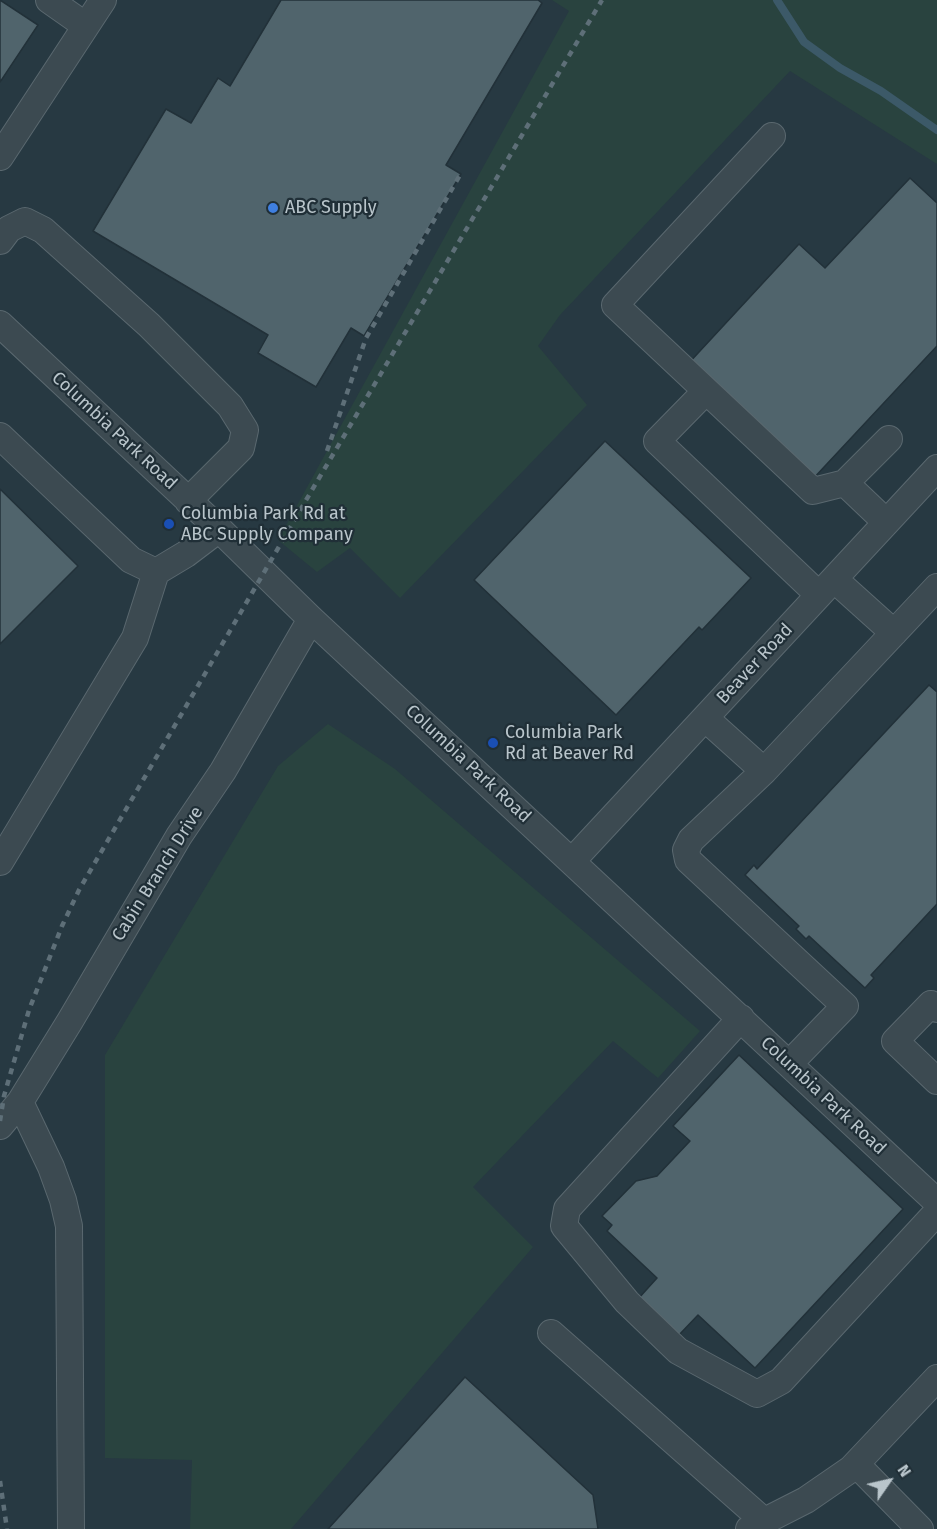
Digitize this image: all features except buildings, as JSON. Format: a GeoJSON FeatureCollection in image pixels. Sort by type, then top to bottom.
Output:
{"type":"FeatureCollection","features":[{"type":"Feature","properties":{"kind":"street"},"geometry":{"type":"LineString","coordinates":[[49,0],[86,26]]}},
{"type":"Feature","properties":{"kind":"street"},"geometry":{"type":"LineString","coordinates":[[0,157],[103,0]]}},
{"type":"Feature","properties":{"kind":"street"},"geometry":{"type":"LineString","coordinates":[[772,136],[615,305],[813,491],[845,483],[889,439]]}},
{"type":"Feature","properties":{"kind":"street"},"geometry":{"type":"LineString","coordinates":[[0,241],[9,230],[25,221],[43,230],[149,325],[230,406],[245,430],[241,448],[188,501]]}},
{"type":"Feature","properties":{"kind":"street","name":"Columbia Park Road"},"geometry":{"type":"LineString","coordinates":[[0,324],[219,529],[311,619],[937,1202]]}},
{"type":"Feature","properties":{"kind":"street"},"geometry":{"type":"LineString","coordinates":[[706,391],[657,441],[826,587],[894,633]]}},
{"type":"Feature","properties":{"kind":"street"},"geometry":{"type":"LineString","coordinates":[[0,436],[131,560],[156,572]]}},
{"type":"Feature","properties":{"kind":"street","name":"Beaver Road"},"geometry":{"type":"LineString","coordinates":[[572,861],[937,468]]}},
{"type":"Feature","properties":{"kind":"street"},"geometry":{"type":"LineString","coordinates":[[845,483],[886,522]]}},
{"type":"Feature","properties":{"kind":"street"},"geometry":{"type":"LineString","coordinates":[[0,862],[135,638],[156,572],[186,554],[219,529]]}},
{"type":"Feature","properties":{"kind":"street"},"geometry":{"type":"LineString","coordinates":[[789,1064],[845,1005],[688,860],[686,850],[691,840],[764,771],[937,587]]}},
{"type":"Feature","properties":{"kind":"street","name":"Cabin Branch Drive"},"geometry":{"type":"LineString","coordinates":[[0,1126],[20,1102],[70,1021],[179,836],[222,771],[311,619]]}},
{"type":"Feature","properties":{"kind":"street"},"geometry":{"type":"LineString","coordinates":[[705,718],[764,771]]}},
{"type":"Feature","properties":{"kind":"street"},"geometry":{"type":"LineString","coordinates":[[937,1009],[931,1004],[895,1041],[937,1081]]}},
{"type":"Feature","properties":{"kind":"street"},"geometry":{"type":"LineString","coordinates":[[741,1018],[567,1209],[564,1226],[627,1302],[678,1351],[757,1394],[781,1381],[937,1212]]}},
{"type":"Feature","properties":{"kind":"street"},"geometry":{"type":"LineString","coordinates":[[20,1102],[51,1167],[63,1200],[69,1226],[70,1529]]}},
{"type":"Feature","properties":{"kind":"street"},"geometry":{"type":"LineString","coordinates":[[551,1333],[760,1527],[806,1500],[856,1464],[937,1378]]}},
{"type":"Feature","properties":{"kind":"street"},"geometry":{"type":"LineString","coordinates":[[856,1464],[920,1529]]}},
{"type":"Feature","properties":{"kind":"green space"},"geometry":{"type":"Polygon","coordinates":[[[552,0],[937,0],[937,164],[790,71],[560,315],[538,346],[587,405],[400,598],[350,548],[317,572],[278,540],[569,11],[552,0]]]}},
{"type":"Feature","properties":{"kind":"green space"},"geometry":{"type":"Polygon","coordinates":[[[328,724],[395,769],[700,1031],[658,1078],[613,1041],[473,1187],[533,1247],[291,1529],[190,1529],[192,1460],[105,1458],[105,1055],[278,766],[328,724]]]}},
{"type":"Feature","properties":{"kind":"waterway"},"geometry":{"type":"LineString","coordinates":[[777,0],[804,42],[840,68],[881,91],[937,130]]}},
{"type":"Feature","properties":{"kind":"railway"},"geometry":{"type":"LineString","coordinates":[[0,1121],[4,1096],[29,1010],[62,926],[79,890],[602,0]]}},
{"type":"Feature","properties":{"kind":"railway"},"geometry":{"type":"LineString","coordinates":[[327,451],[366,338],[460,175]]}},
{"type":"Feature","properties":{"kind":"railway"},"geometry":{"type":"LineString","coordinates":[[0,1481],[7,1529]]}},
{"type":"Feature","properties":{"kind":"place","name":"ABC Supply"},"geometry":{"type":"Point","coordinates":[273,208]}},
{"type":"Feature","properties":{"kind":"place","name":"Columbia Park Rd at ABC Supply Company"},"geometry":{"type":"Point","coordinates":[169,524]}},
{"type":"Feature","properties":{"kind":"place","name":"Columbia Park Rd at Beaver Rd"},"geometry":{"type":"Point","coordinates":[493,743]}}]}
